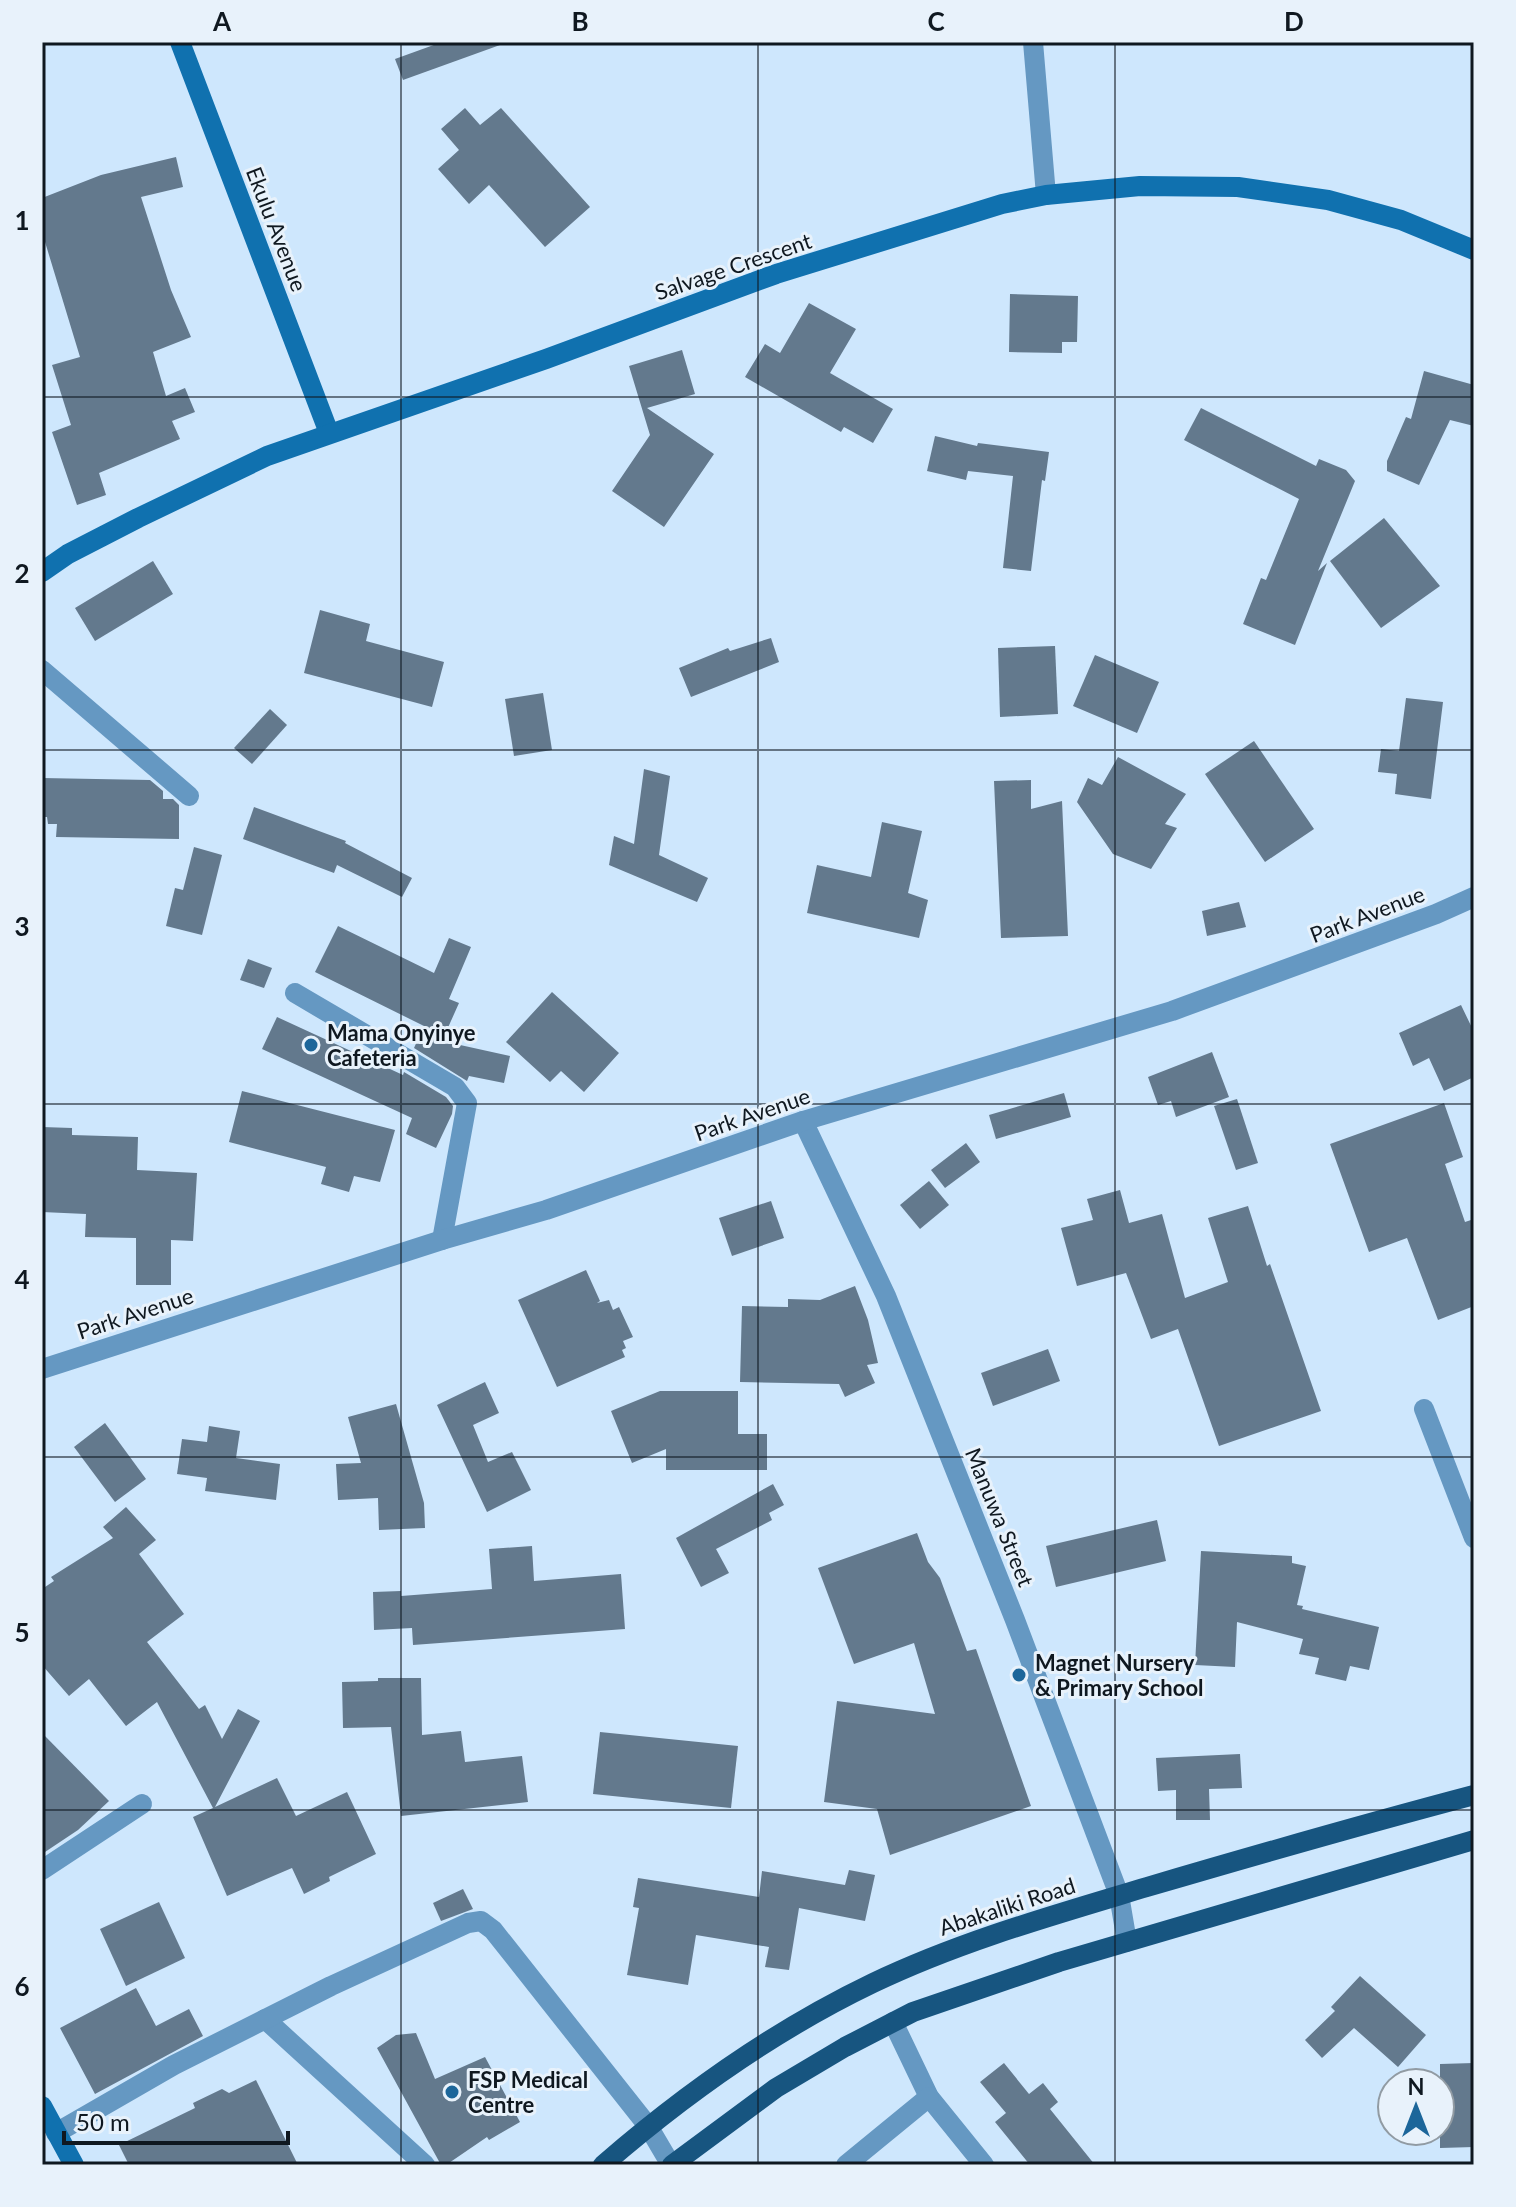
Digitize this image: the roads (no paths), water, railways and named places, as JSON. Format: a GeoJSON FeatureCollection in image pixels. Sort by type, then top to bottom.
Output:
{"type":"FeatureCollection","features":[{"type":"Feature","properties":{"kind":"main road","name":"Ekulu Avenue"},"geometry":{"type":"LineString","coordinates":[[180,42],[329,433]]}},
{"type":"Feature","properties":{"kind":"main road","name":"Salvage Crescent"},"geometry":{"type":"LineString","coordinates":[[42,572],[68,554],[267,456],[546,359],[776,274],[1002,204],[1046,195],[1140,186],[1238,187],[1328,200],[1401,220],[1474,250]]}},
{"type":"Feature","properties":{"kind":"main road","name":"Abakaliki Road"},"geometry":{"type":"LineString","coordinates":[[603,2165],[648,2126],[752,2051],[873,1983],[998,1932],[1338,1831],[1474,1795]]}},
{"type":"Feature","properties":{"kind":"main road"},"geometry":{"type":"LineString","coordinates":[[672,2165],[776,2088],[893,2022],[996,1982],[1474,1840]]}},
{"type":"Feature","properties":{"kind":"main road"},"geometry":{"type":"LineString","coordinates":[[42,2106],[74,2165]]}},
{"type":"Feature","properties":{"kind":"street"},"geometry":{"type":"LineString","coordinates":[[1033,42],[1046,195]]}},
{"type":"Feature","properties":{"kind":"street"},"geometry":{"type":"LineString","coordinates":[[42,670],[189,796]]}},
{"type":"Feature","properties":{"kind":"street","name":"Park Avenue"},"geometry":{"type":"LineString","coordinates":[[42,1369],[560,1205],[803,1121],[1172,1011],[1422,920],[1474,897]]}},
{"type":"Feature","properties":{"kind":"street"},"geometry":{"type":"LineString","coordinates":[[295,993],[455,1087],[467,1103],[442,1240]]}},
{"type":"Feature","properties":{"kind":"street","name":"Manuwa Street"},"geometry":{"type":"LineString","coordinates":[[803,1121],[886,1296],[1015,1620],[1119,1895],[1127,1942]]}},
{"type":"Feature","properties":{"kind":"street"},"geometry":{"type":"LineString","coordinates":[[1424,1409],[1474,1538]]}},
{"type":"Feature","properties":{"kind":"street"},"geometry":{"type":"LineString","coordinates":[[42,1870],[142,1804]]}},
{"type":"Feature","properties":{"kind":"street"},"geometry":{"type":"LineString","coordinates":[[56,2133],[174,2065],[265,2019],[454,1929],[481,1921],[493,1930],[648,2126],[672,2165]]}},
{"type":"Feature","properties":{"kind":"street"},"geometry":{"type":"LineString","coordinates":[[265,2019],[425,2165]]}},
{"type":"Feature","properties":{"kind":"street"},"geometry":{"type":"LineString","coordinates":[[893,2022],[929,2097],[984,2165]]}},
{"type":"Feature","properties":{"kind":"street"},"geometry":{"type":"LineString","coordinates":[[846,2165],[929,2097]]}},
{"type":"Feature","properties":{"kind":"place","name":"Mama Onyinye Cafeteria"},"geometry":{"type":"Point","coordinates":[311,1045]}},
{"type":"Feature","properties":{"kind":"place","name":"Magnet Nursery & Primary School"},"geometry":{"type":"Point","coordinates":[1019,1675]}},
{"type":"Feature","properties":{"kind":"place","name":"FSP Medical Centre"},"geometry":{"type":"Point","coordinates":[452,2092]}}]}
